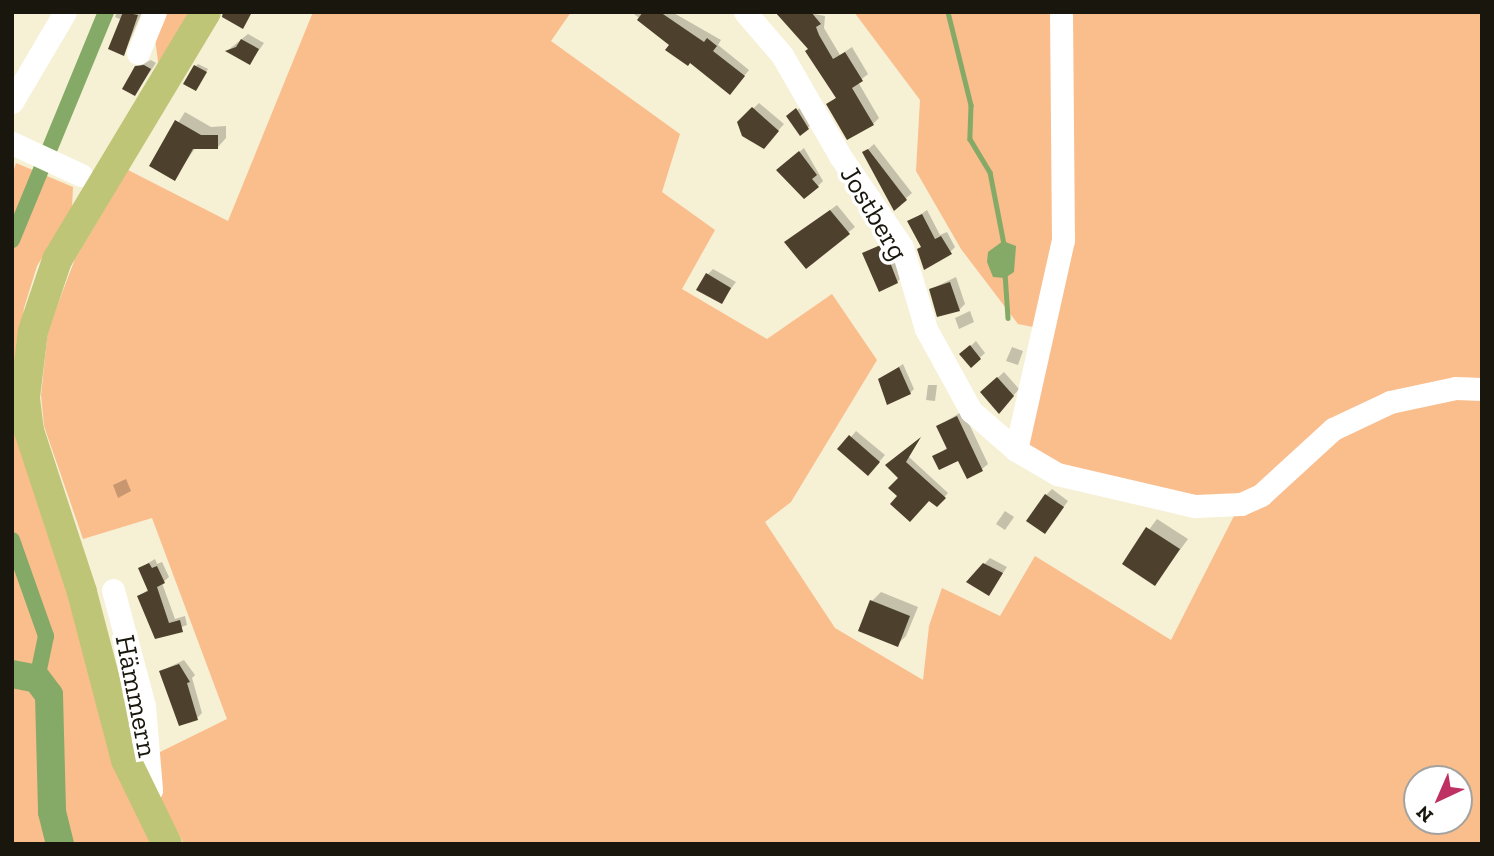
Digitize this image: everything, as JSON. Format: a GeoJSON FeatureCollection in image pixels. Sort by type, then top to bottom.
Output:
{"type":"FeatureCollection","features":[{"type":"Feature","properties":{"kind":"main road"},"geometry":{"type":"LineString","coordinates":[[167,844],[142,799],[126,760],[63,528],[30,431],[25,397],[28,357],[39,305],[57,260],[206,12]]}},
{"type":"Feature","properties":{"kind":"street"},"geometry":{"type":"LineString","coordinates":[[12,102],[65,12]]}},
{"type":"Feature","properties":{"kind":"street"},"geometry":{"type":"LineString","coordinates":[[138,53],[156,12]]}},
{"type":"Feature","properties":{"kind":"street","name":"Jostberg"},"geometry":{"type":"LineString","coordinates":[[745,12],[782,55],[840,156],[902,247],[926,329],[971,411],[1016,450],[1070,477],[1195,506],[1241,504],[1261,495],[1333,429],[1390,402],[1456,388],[1482,389]]}},
{"type":"Feature","properties":{"kind":"street"},"geometry":{"type":"LineString","coordinates":[[1016,450],[1063,240],[1061,12]]}},
{"type":"Feature","properties":{"kind":"street"},"geometry":{"type":"LineString","coordinates":[[32,152],[81,175]]}},
{"type":"Feature","properties":{"kind":"street","name":"Hämmern"},"geometry":{"type":"LineString","coordinates":[[113,590],[144,706],[151,790],[142,799]]}},
{"type":"Feature","properties":{"kind":"shaded area"},"geometry":{"type":"Polygon","coordinates":[[[156,12],[192,12],[159,69],[153,23],[156,12]]]}},
{"type":"Feature","properties":{"kind":"shaded area"},"geometry":{"type":"Polygon","coordinates":[[[313,12],[571,12],[551,41],[680,134],[662,192],[715,230],[682,289],[767,339],[832,294],[877,360],[791,502],[765,522],[835,628],[923,680],[929,626],[942,588],[1000,616],[1035,556],[1171,640],[1240,504],[1195,506],[1016,450],[1043,329],[1018,324],[961,249],[916,171],[920,100],[854,12],[1482,12],[1482,844],[184,844],[155,790],[154,755],[227,719],[152,518],[83,539],[44,426],[41,395],[48,330],[75,259],[128,170],[228,221],[313,12]]]}},
{"type":"Feature","properties":{"kind":"shaded area"},"geometry":{"type":"Polygon","coordinates":[[[16,163],[73,187],[72,209],[37,266],[24,308],[14,384],[167,844],[12,844],[12,176],[16,163]]]}},
{"type":"Feature","properties":{"kind":"shaded area"},"geometry":{"type":"Polygon","coordinates":[[[1003,241],[1016,246],[1014,272],[1005,278],[993,277],[987,262],[988,252],[1003,241]]]}},
{"type":"Feature","properties":{"kind":"building"},"geometry":{"type":"Polygon","coordinates":[[[123,12],[138,15],[124,56],[108,49],[123,12]]]}},
{"type":"Feature","properties":{"kind":"building"},"geometry":{"type":"Polygon","coordinates":[[[223,12],[252,12],[243,29],[222,17],[223,12]]]}},
{"type":"Feature","properties":{"kind":"building"},"geometry":{"type":"Polygon","coordinates":[[[643,12],[660,12],[704,42],[707,38],[717,46],[713,51],[745,76],[730,95],[690,63],[688,66],[665,50],[669,45],[637,20],[643,12]]]}},
{"type":"Feature","properties":{"kind":"building"},"geometry":{"type":"Polygon","coordinates":[[[775,12],[811,12],[821,24],[816,27],[833,59],[845,52],[863,81],[852,88],[874,125],[847,140],[826,104],[836,98],[805,51],[808,49],[775,12]]]}},
{"type":"Feature","properties":{"kind":"building"},"geometry":{"type":"Polygon","coordinates":[[[241,39],[259,49],[250,65],[225,51],[236,47],[241,39]]]}},
{"type":"Feature","properties":{"kind":"building"},"geometry":{"type":"Polygon","coordinates":[[[144,65],[151,69],[135,96],[122,89],[135,66],[144,65]]]}},
{"type":"Feature","properties":{"kind":"building"},"geometry":{"type":"Polygon","coordinates":[[[194,65],[207,72],[196,91],[183,84],[194,65]]]}},
{"type":"Feature","properties":{"kind":"building"},"geometry":{"type":"Polygon","coordinates":[[[752,107],[779,131],[764,149],[742,136],[737,122],[752,107]]]}},
{"type":"Feature","properties":{"kind":"building"},"geometry":{"type":"Polygon","coordinates":[[[796,108],[809,129],[800,136],[786,116],[796,108]]]}},
{"type":"Feature","properties":{"kind":"building"},"geometry":{"type":"Polygon","coordinates":[[[175,120],[201,135],[218,135],[218,149],[193,149],[175,181],[149,166],[175,120]]]}},
{"type":"Feature","properties":{"kind":"building"},"geometry":{"type":"Polygon","coordinates":[[[868,149],[907,200],[894,211],[862,152],[868,149]]]}},
{"type":"Feature","properties":{"kind":"building"},"geometry":{"type":"Polygon","coordinates":[[[799,151],[817,175],[812,179],[819,187],[804,199],[776,170],[799,151]]]}},
{"type":"Feature","properties":{"kind":"building"},"geometry":{"type":"Polygon","coordinates":[[[830,210],[850,234],[806,269],[784,242],[830,210]]]}},
{"type":"Feature","properties":{"kind":"building"},"geometry":{"type":"Polygon","coordinates":[[[922,214],[935,239],[941,236],[952,254],[924,270],[917,249],[921,247],[907,221],[922,214]]]}},
{"type":"Feature","properties":{"kind":"building"},"geometry":{"type":"Polygon","coordinates":[[[883,244],[898,283],[879,292],[862,253],[883,244]]]}},
{"type":"Feature","properties":{"kind":"building"},"geometry":{"type":"Polygon","coordinates":[[[706,273],[731,288],[722,304],[696,290],[706,273]]]}},
{"type":"Feature","properties":{"kind":"building"},"geometry":{"type":"Polygon","coordinates":[[[950,282],[960,311],[937,317],[929,289],[950,282]]]}},
{"type":"Feature","properties":{"kind":"building"},"geometry":{"type":"Polygon","coordinates":[[[970,345],[981,359],[971,368],[959,354],[970,345]]]}},
{"type":"Feature","properties":{"kind":"building"},"geometry":{"type":"Polygon","coordinates":[[[899,367],[911,394],[887,405],[878,379],[899,367]]]}},
{"type":"Feature","properties":{"kind":"building"},"geometry":{"type":"Polygon","coordinates":[[[997,377],[1014,396],[999,414],[980,392],[997,377]]]}},
{"type":"Feature","properties":{"kind":"building"},"geometry":{"type":"Polygon","coordinates":[[[957,416],[983,471],[967,479],[958,461],[939,470],[932,456],[947,449],[936,426],[957,416]]]}},
{"type":"Feature","properties":{"kind":"building"},"geometry":{"type":"Polygon","coordinates":[[[849,435],[880,462],[868,476],[837,449],[849,435]]]}},
{"type":"Feature","properties":{"kind":"building"},"geometry":{"type":"Polygon","coordinates":[[[921,437],[906,462],[946,498],[937,507],[929,501],[910,522],[890,504],[897,496],[888,488],[898,478],[885,465],[921,437]]]}},
{"type":"Feature","properties":{"kind":"building"},"geometry":{"type":"Polygon","coordinates":[[[1045,494],[1064,507],[1045,534],[1026,521],[1045,494]]]}},
{"type":"Feature","properties":{"kind":"building"},"geometry":{"type":"Polygon","coordinates":[[[1146,527],[1180,549],[1155,586],[1122,564],[1146,527]]]}},
{"type":"Feature","properties":{"kind":"building"},"geometry":{"type":"Polygon","coordinates":[[[149,563],[152,568],[157,566],[165,583],[157,587],[169,623],[180,620],[183,632],[155,639],[137,596],[148,591],[138,568],[149,563]]]}},
{"type":"Feature","properties":{"kind":"building"},"geometry":{"type":"Polygon","coordinates":[[[983,563],[1003,573],[989,596],[966,582],[983,563]]]}},
{"type":"Feature","properties":{"kind":"building"},"geometry":{"type":"Polygon","coordinates":[[[870,600],[910,616],[898,647],[858,631],[870,600]]]}},
{"type":"Feature","properties":{"kind":"building"},"geometry":{"type":"Polygon","coordinates":[[[179,664],[190,682],[187,683],[198,720],[179,726],[159,671],[179,664]]]}},
{"type":"Feature","properties":{"kind":"waterway"},"geometry":{"type":"LineString","coordinates":[[12,240],[106,12]]}},
{"type":"Feature","properties":{"kind":"waterway"},"geometry":{"type":"LineString","coordinates":[[948,12],[971,105],[970,139],[990,172],[1004,244]]}},
{"type":"Feature","properties":{"kind":"waterway"},"geometry":{"type":"LineString","coordinates":[[1005,273],[1008,318]]}},
{"type":"Feature","properties":{"kind":"waterway"},"geometry":{"type":"LineString","coordinates":[[12,540],[46,636],[37,679]]}},
{"type":"Feature","properties":{"kind":"waterway"},"geometry":{"type":"LineString","coordinates":[[12,674],[37,679],[49,695],[52,812],[60,844]]}}]}
